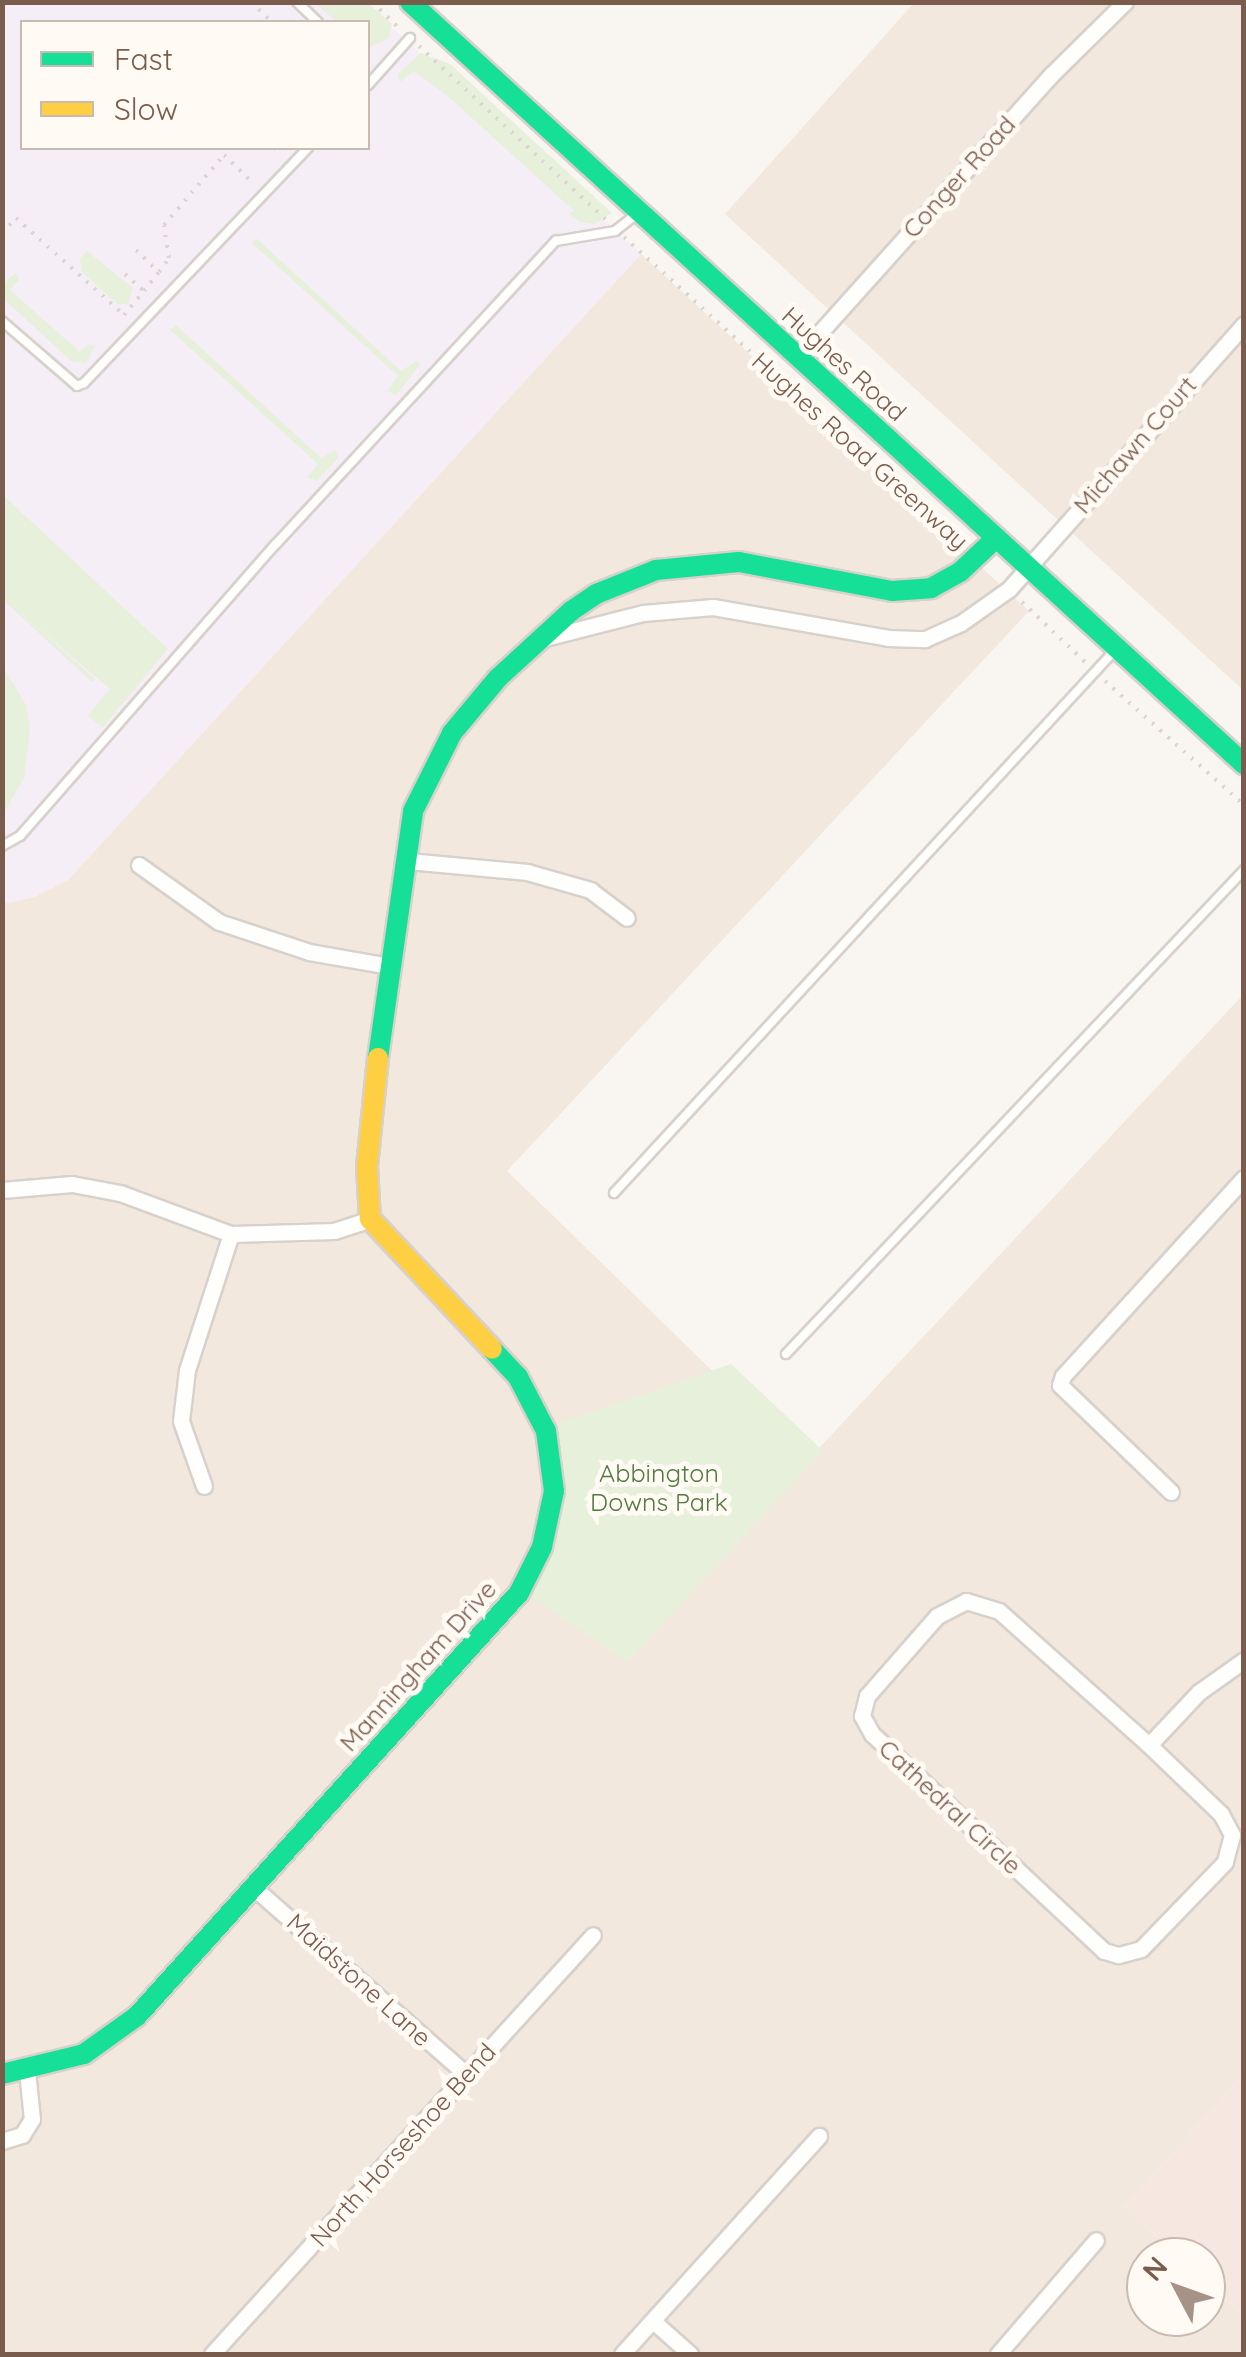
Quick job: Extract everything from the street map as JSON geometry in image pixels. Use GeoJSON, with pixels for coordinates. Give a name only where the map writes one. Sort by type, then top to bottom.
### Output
{"type":"FeatureCollection","features":[{"type":"Feature","properties":{"kind":"street","name":"Hughes Road"},"geometry":{"type":"LineString","coordinates":[[410,2],[1244,764]]}},
{"type":"Feature","properties":{"kind":"street","name":"Conger Road"},"geometry":{"type":"LineString","coordinates":[[798,357],[1050,75],[1125,2]]}},
{"type":"Feature","properties":{"kind":"street","name":"Michawn Court"},"geometry":{"type":"LineString","coordinates":[[1029,567],[1244,324]]}},
{"type":"Feature","properties":{"kind":"street"},"geometry":{"type":"LineString","coordinates":[[2,1190],[72,1184],[120,1193],[231,1234],[334,1231],[370,1218],[366,1167],[389,966],[413,811],[452,732],[498,678],[596,594],[656,570],[739,562],[892,591],[930,588],[977,558],[996,538]]}},
{"type":"Feature","properties":{"kind":"street"},"geometry":{"type":"LineString","coordinates":[[541,640],[643,613],[713,607],[888,638],[925,639],[961,623],[1009,588],[1029,567]]}},
{"type":"Feature","properties":{"kind":"street"},"geometry":{"type":"LineString","coordinates":[[408,861],[527,872],[590,890],[627,918]]}},
{"type":"Feature","properties":{"kind":"street"},"geometry":{"type":"LineString","coordinates":[[139,865],[219,922],[281,945],[389,966]]}},
{"type":"Feature","properties":{"kind":"street"},"geometry":{"type":"LineString","coordinates":[[1171,1492],[1060,1385],[1063,1376],[1244,1178]]}},
{"type":"Feature","properties":{"kind":"street","name":"Manningham Drive"},"geometry":{"type":"LineString","coordinates":[[2,2074],[84,2054],[137,2016],[519,1592],[542,1546],[554,1491],[546,1430],[518,1377],[370,1218]]}},
{"type":"Feature","properties":{"kind":"street"},"geometry":{"type":"LineString","coordinates":[[204,1486],[182,1421],[183,1404],[187,1370],[231,1234]]}},
{"type":"Feature","properties":{"kind":"street","name":"Cathedral Circle"},"geometry":{"type":"LineString","coordinates":[[966,1601],[999,1611],[1150,1745],[1221,1814],[1232,1835],[1225,1862],[1141,1949],[1118,1955],[1104,1950],[1074,1924],[872,1734],[862,1716],[867,1696],[937,1616],[966,1601]]}},
{"type":"Feature","properties":{"kind":"street"},"geometry":{"type":"LineString","coordinates":[[1150,1745],[1198,1692],[1244,1660]]}},
{"type":"Feature","properties":{"kind":"street","name":"Maidstone Lane"},"geometry":{"type":"LineString","coordinates":[[252,1886],[467,2075]]}},
{"type":"Feature","properties":{"kind":"street","name":"North Horseshoe Bend"},"geometry":{"type":"LineString","coordinates":[[212,2354],[593,1934]]}},
{"type":"Feature","properties":{"kind":"street"},"geometry":{"type":"LineString","coordinates":[[2,2141],[22,2135],[32,2120],[27,2070]]}},
{"type":"Feature","properties":{"kind":"street"},"geometry":{"type":"LineString","coordinates":[[622,2354],[819,2136]]}},
{"type":"Feature","properties":{"kind":"street"},"geometry":{"type":"LineString","coordinates":[[998,2354],[1096,2240]]}},
{"type":"Feature","properties":{"kind":"street"},"geometry":{"type":"LineString","coordinates":[[653,2321],[690,2354]]}},
{"type":"Feature","properties":{"kind":"lane"},"geometry":{"type":"LineString","coordinates":[[297,2],[316,20]]}},
{"type":"Feature","properties":{"kind":"lane"},"geometry":{"type":"LineString","coordinates":[[370,83],[410,38]]}},
{"type":"Feature","properties":{"kind":"lane"},"geometry":{"type":"LineString","coordinates":[[370,70],[376,76]]}},
{"type":"Feature","properties":{"kind":"lane"},"geometry":{"type":"LineString","coordinates":[[2,321],[76,386],[84,383],[306,150]]}},
{"type":"Feature","properties":{"kind":"lane"},"geometry":{"type":"LineString","coordinates":[[2,846],[20,836],[276,544],[556,241],[615,232],[639,212]]}},
{"type":"Feature","properties":{"kind":"lane"},"geometry":{"type":"LineString","coordinates":[[614,1192],[1118,647]]}},
{"type":"Feature","properties":{"kind":"lane"},"geometry":{"type":"LineString","coordinates":[[786,1354],[1244,870]]}},
{"type":"Feature","properties":{"kind":"path"},"geometry":{"type":"LineString","coordinates":[[251,2],[270,20]]}},
{"type":"Feature","properties":{"kind":"path"},"geometry":{"type":"LineString","coordinates":[[372,2],[390,19]]}},
{"type":"Feature","properties":{"kind":"path"},"geometry":{"type":"LineString","coordinates":[[426,54],[602,215]]}},
{"type":"Feature","properties":{"kind":"path"},"geometry":{"type":"LineString","coordinates":[[2,232],[16,218],[124,314],[169,258],[164,224],[224,155],[252,183]]}},
{"type":"Feature","properties":{"kind":"path","name":"Hughes Road Greenway"},"geometry":{"type":"LineString","coordinates":[[633,244],[977,558]]}},
{"type":"Feature","properties":{"kind":"path"},"geometry":{"type":"LineString","coordinates":[[136,250],[159,272]]}},
{"type":"Feature","properties":{"kind":"path"},"geometry":{"type":"LineString","coordinates":[[126,274],[144,292]]}},
{"type":"Feature","properties":{"kind":"path"},"geometry":{"type":"LineString","coordinates":[[1009,588],[1083,661]]}},
{"type":"Feature","properties":{"kind":"path"},"geometry":{"type":"LineString","coordinates":[[1111,686],[1244,804]]}},
{"type":"Feature","properties":{"kind":"shaded area"},"geometry":{"type":"Polygon","coordinates":[[[2,3],[365,3],[641,254],[68,880],[34,897],[3,904],[2,3]]]}},
{"type":"Feature","properties":{"kind":"shaded area"},"geometry":{"type":"Polygon","coordinates":[[[914,3],[1243,3],[1243,690],[725,214],[914,3]]]}},
{"type":"Feature","properties":{"kind":"shaded area"},"geometry":{"type":"Polygon","coordinates":[[[641,254],[1029,611],[507,1171],[806,1462],[1243,995],[1243,2075],[1124,2207],[1157,2237],[1126,2237],[1126,2337],[1226,2337],[1226,2299],[1243,2315],[1243,2354],[3,2354],[2,904],[34,897],[68,880],[641,254]]]}},
{"type":"Feature","properties":{"kind":"shaded area"},"geometry":{"type":"Polygon","coordinates":[[[1243,2075],[1243,2315],[1226,2299],[1226,2237],[1157,2237],[1124,2207],[1243,2075]]]}},
{"type":"Feature","properties":{"kind":"green space"},"geometry":{"type":"Polygon","coordinates":[[[315,3],[368,3],[392,24],[389,38],[370,47],[370,20],[335,20],[315,3]]]}},
{"type":"Feature","properties":{"kind":"green space"},"geometry":{"type":"Polygon","coordinates":[[[421,53],[450,64],[612,213],[594,224],[580,222],[569,214],[574,211],[450,98],[414,71],[400,82],[398,74],[421,53]]]}},
{"type":"Feature","properties":{"kind":"green space"},"geometry":{"type":"Polygon","coordinates":[[[256,238],[401,371],[416,361],[420,365],[396,395],[387,391],[398,376],[252,243],[256,238]]]}},
{"type":"Feature","properties":{"kind":"green space"},"geometry":{"type":"Polygon","coordinates":[[[87,251],[133,288],[128,304],[117,304],[82,272],[80,259],[87,251]]]}},
{"type":"Feature","properties":{"kind":"green space"},"geometry":{"type":"Polygon","coordinates":[[[16,273],[19,280],[10,290],[80,352],[88,344],[95,346],[86,363],[71,361],[5,300],[3,284],[16,273]]]}},
{"type":"Feature","properties":{"kind":"green space"},"geometry":{"type":"Polygon","coordinates":[[[176,325],[321,458],[336,450],[338,458],[317,481],[307,477],[318,464],[170,330],[176,325]]]}},
{"type":"Feature","properties":{"kind":"green space"},"geometry":{"type":"Polygon","coordinates":[[[3,495],[168,649],[103,727],[87,716],[110,689],[17,610],[95,679],[92,682],[3,600],[3,495]]]}},
{"type":"Feature","properties":{"kind":"green space"},"geometry":{"type":"Polygon","coordinates":[[[2,665],[26,705],[30,730],[24,778],[3,814],[2,665]]]}},
{"type":"Feature","properties":{"kind":"green space","name":"Abbington Downs Park"},"geometry":{"type":"Polygon","coordinates":[[[731,1364],[823,1451],[627,1662],[529,1595],[558,1528],[564,1482],[556,1424],[731,1364]]]}},
{"type":"Feature","properties":{"kind":"traffic: fast"},"geometry":{"type":"LineString","coordinates":[[410,2],[1244,764]]}},
{"type":"Feature","properties":{"kind":"traffic: fast"},"geometry":{"type":"LineString","coordinates":[[378,1058],[413,811],[452,733],[498,678],[571,611],[596,594],[656,570],[739,562],[892,591],[931,588],[960,572],[996,538]]}},
{"type":"Feature","properties":{"kind":"traffic: fast"},"geometry":{"type":"LineString","coordinates":[[2,2074],[84,2054],[137,2016],[519,1593],[542,1547],[554,1491],[546,1431],[518,1377],[492,1349]]}},
{"type":"Feature","properties":{"kind":"traffic: slow"},"geometry":{"type":"LineString","coordinates":[[378,1058],[367,1167],[370,1219],[492,1349]]}}]}
